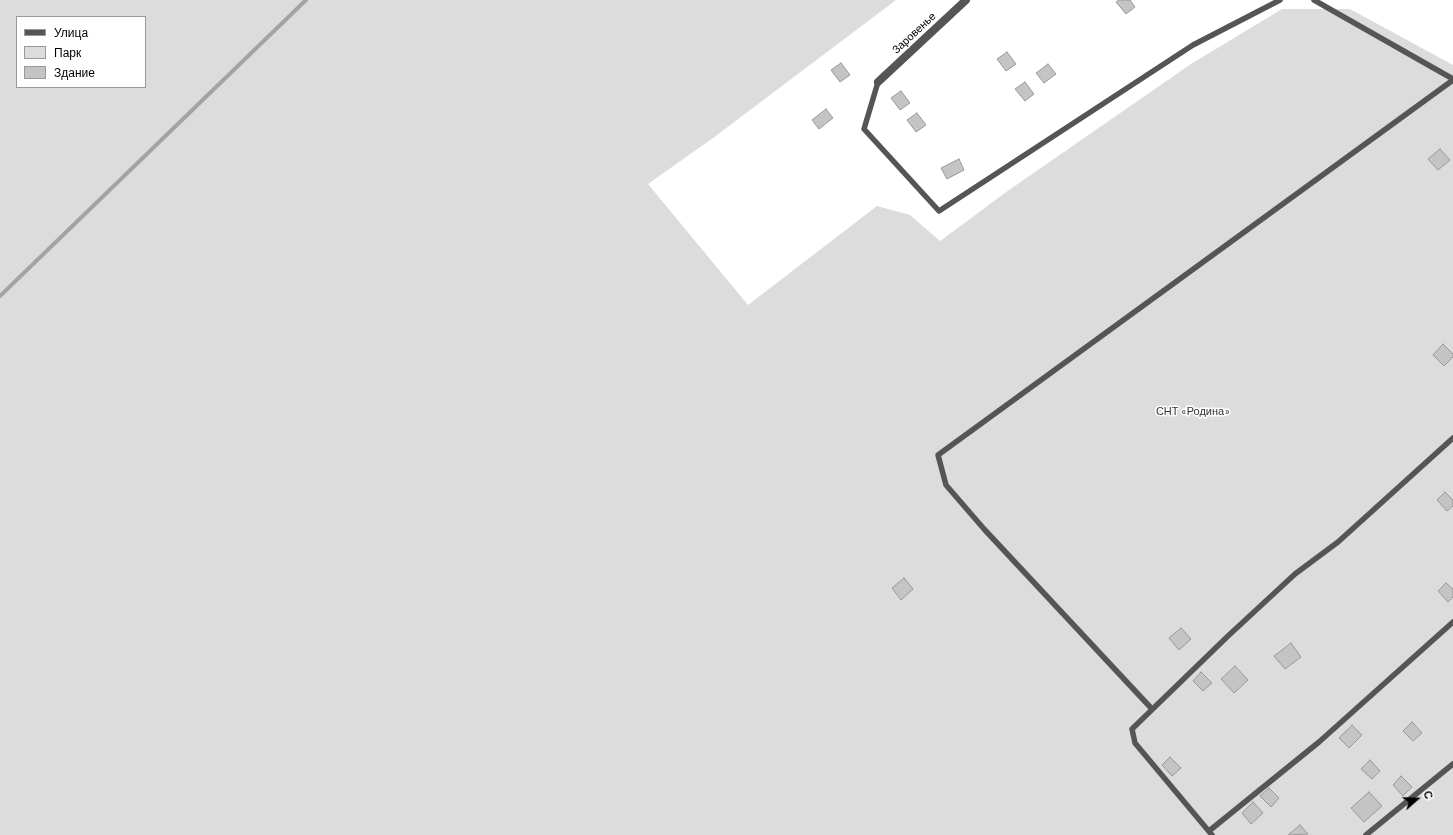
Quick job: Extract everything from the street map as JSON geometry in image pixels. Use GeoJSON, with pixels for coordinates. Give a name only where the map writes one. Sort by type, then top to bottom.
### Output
{"type":"FeatureCollection","features":[{"type":"Feature","properties":{"kind":"street","name":"Заровенье"},"geometry":{"type":"LineString","coordinates":[[878,82],[966,0]]}},
{"type":"Feature","properties":{"kind":"lane"},"geometry":{"type":"LineString","coordinates":[[878,82],[864,129],[939,211],[1193,45],[1280,0]]}},
{"type":"Feature","properties":{"kind":"lane"},"geometry":{"type":"LineString","coordinates":[[1152,709],[990,535],[946,485],[938,455],[1453,79],[1314,0]]}},
{"type":"Feature","properties":{"kind":"lane"},"geometry":{"type":"LineString","coordinates":[[1453,438],[1338,542],[1296,574],[1228,636],[1132,730],[1135,743],[1210,833],[1319,742],[1453,622]]}},
{"type":"Feature","properties":{"kind":"lane"},"geometry":{"type":"LineString","coordinates":[[1366,835],[1453,764]]}},
{"type":"Feature","properties":{"kind":"green space","name":"СНТ «Родина»"},"geometry":{"type":"Polygon","coordinates":[[[0,0],[896,0],[713,138],[648,184],[748,305],[877,206],[910,215],[940,241],[1009,190],[1191,64],[1282,9],[1350,9],[1453,65],[1453,835],[0,835],[0,0]]]}},
{"type":"Feature","properties":{"kind":"building"},"geometry":{"type":"Polygon","coordinates":[[[1119,0],[1130,0],[1135,7],[1126,14],[1116,2],[1119,0]]]}},
{"type":"Feature","properties":{"kind":"building"},"geometry":{"type":"Polygon","coordinates":[[[1007,52],[1016,64],[1006,71],[997,59],[1007,52]]]}},
{"type":"Feature","properties":{"kind":"building"},"geometry":{"type":"Polygon","coordinates":[[[841,63],[850,75],[840,82],[831,70],[841,63]]]}},
{"type":"Feature","properties":{"kind":"building"},"geometry":{"type":"Polygon","coordinates":[[[1048,64],[1056,74],[1044,83],[1036,73],[1048,64]]]}},
{"type":"Feature","properties":{"kind":"building"},"geometry":{"type":"Polygon","coordinates":[[[1025,82],[1034,94],[1025,101],[1015,89],[1025,82]]]}},
{"type":"Feature","properties":{"kind":"building"},"geometry":{"type":"Polygon","coordinates":[[[901,91],[910,103],[900,110],[891,98],[901,91]]]}},
{"type":"Feature","properties":{"kind":"building"},"geometry":{"type":"Polygon","coordinates":[[[826,109],[833,118],[819,129],[812,120],[826,109]]]}},
{"type":"Feature","properties":{"kind":"building"},"geometry":{"type":"Polygon","coordinates":[[[917,113],[926,125],[916,132],[907,120],[917,113]]]}},
{"type":"Feature","properties":{"kind":"building"},"geometry":{"type":"Polygon","coordinates":[[[1440,149],[1450,160],[1438,170],[1428,159],[1440,149]]]}},
{"type":"Feature","properties":{"kind":"building"},"geometry":{"type":"Polygon","coordinates":[[[959,159],[964,170],[947,179],[941,168],[959,159]]]}},
{"type":"Feature","properties":{"kind":"building"},"geometry":{"type":"Polygon","coordinates":[[[1443,344],[1453,354],[1453,357],[1444,366],[1433,355],[1443,344]]]}},
{"type":"Feature","properties":{"kind":"building"},"geometry":{"type":"Polygon","coordinates":[[[1445,492],[1453,500],[1453,506],[1447,511],[1437,500],[1445,492]]]}},
{"type":"Feature","properties":{"kind":"building"},"geometry":{"type":"Polygon","coordinates":[[[904,578],[913,589],[901,600],[892,588],[904,578]]]}},
{"type":"Feature","properties":{"kind":"building"},"geometry":{"type":"Polygon","coordinates":[[[1446,583],[1453,589],[1453,597],[1448,602],[1438,591],[1446,583]]]}},
{"type":"Feature","properties":{"kind":"building"},"geometry":{"type":"Polygon","coordinates":[[[1181,628],[1191,639],[1179,650],[1169,638],[1181,628]]]}},
{"type":"Feature","properties":{"kind":"building"},"geometry":{"type":"Polygon","coordinates":[[[1291,643],[1301,657],[1285,669],[1274,656],[1291,643]]]}},
{"type":"Feature","properties":{"kind":"building"},"geometry":{"type":"Polygon","coordinates":[[[1235,666],[1248,680],[1234,693],[1221,679],[1235,666]]]}},
{"type":"Feature","properties":{"kind":"building"},"geometry":{"type":"Polygon","coordinates":[[[1201,672],[1212,683],[1203,691],[1193,681],[1201,672]]]}},
{"type":"Feature","properties":{"kind":"building"},"geometry":{"type":"Polygon","coordinates":[[[1412,722],[1422,733],[1413,741],[1403,731],[1412,722]]]}},
{"type":"Feature","properties":{"kind":"building"},"geometry":{"type":"Polygon","coordinates":[[[1352,725],[1362,735],[1349,748],[1339,738],[1352,725]]]}},
{"type":"Feature","properties":{"kind":"building"},"geometry":{"type":"Polygon","coordinates":[[[1170,757],[1181,768],[1172,776],[1162,765],[1170,757]]]}},
{"type":"Feature","properties":{"kind":"building"},"geometry":{"type":"Polygon","coordinates":[[[1370,760],[1380,771],[1372,779],[1361,769],[1370,760]]]}},
{"type":"Feature","properties":{"kind":"building"},"geometry":{"type":"Polygon","coordinates":[[[1401,776],[1412,787],[1403,796],[1393,785],[1401,776]]]}},
{"type":"Feature","properties":{"kind":"building"},"geometry":{"type":"Polygon","coordinates":[[[1269,788],[1279,798],[1271,807],[1260,796],[1269,788]]]}},
{"type":"Feature","properties":{"kind":"building"},"geometry":{"type":"Polygon","coordinates":[[[1369,792],[1382,806],[1364,822],[1351,808],[1369,792]]]}},
{"type":"Feature","properties":{"kind":"building"},"geometry":{"type":"Polygon","coordinates":[[[1253,802],[1263,813],[1251,824],[1242,813],[1253,802]]]}},
{"type":"Feature","properties":{"kind":"building"},"geometry":{"type":"Polygon","coordinates":[[[1300,825],[1308,834],[1288,835],[1300,825]]]}},
{"type":"Feature","properties":{"kind":"waterway"},"geometry":{"type":"LineString","coordinates":[[0,296],[306,0]]}}]}
